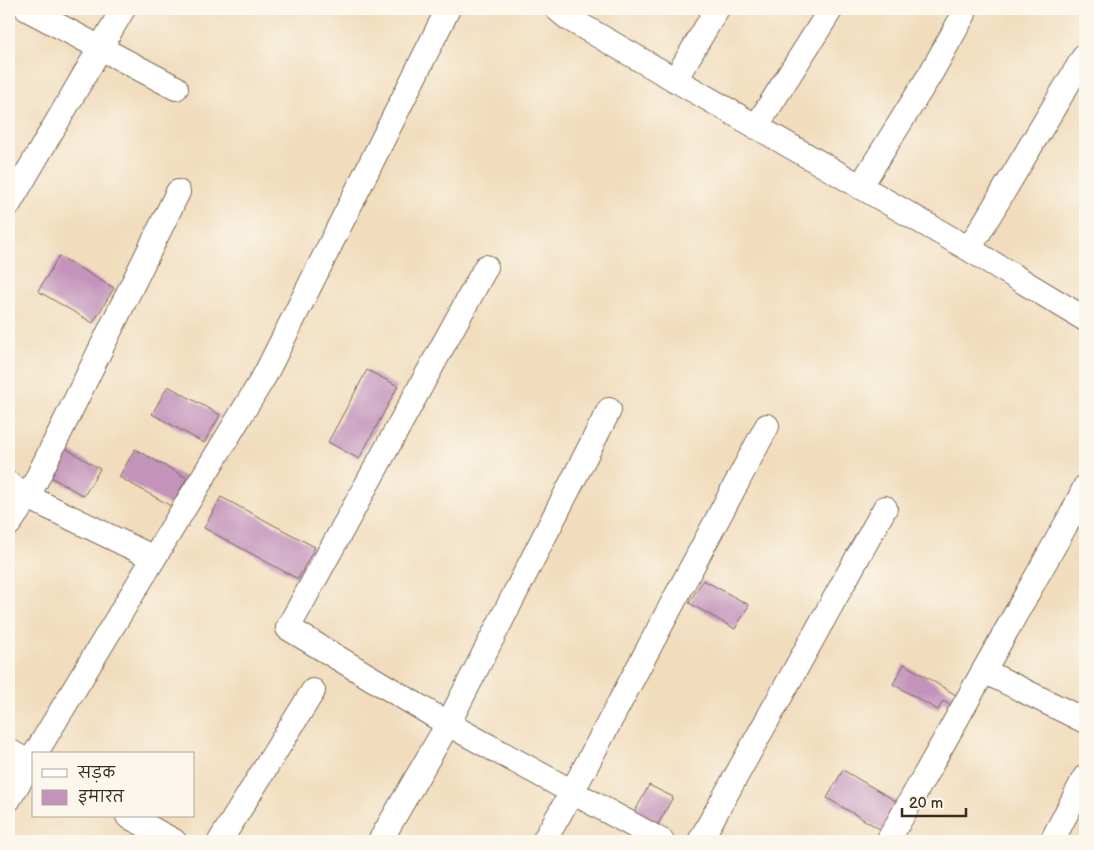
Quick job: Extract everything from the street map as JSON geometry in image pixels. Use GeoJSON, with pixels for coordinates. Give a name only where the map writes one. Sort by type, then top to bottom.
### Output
{"type":"FeatureCollection","features":[{"type":"Feature","properties":{"kind":"street"},"geometry":{"type":"LineString","coordinates":[[27,9],[176,88]]}},
{"type":"Feature","properties":{"kind":"street"},"geometry":{"type":"LineString","coordinates":[[9,204],[123,9]]}},
{"type":"Feature","properties":{"kind":"street"},"geometry":{"type":"LineString","coordinates":[[38,752],[264,374],[448,9]]}},
{"type":"Feature","properties":{"kind":"street"},"geometry":{"type":"LineString","coordinates":[[557,9],[568,18],[756,127],[1083,313]]}},
{"type":"Feature","properties":{"kind":"street"},"geometry":{"type":"LineString","coordinates":[[675,80],[717,9]]}},
{"type":"Feature","properties":{"kind":"street"},"geometry":{"type":"LineString","coordinates":[[756,127],[831,9]]}},
{"type":"Feature","properties":{"kind":"street"},"geometry":{"type":"LineString","coordinates":[[860,187],[964,14]]}},
{"type":"Feature","properties":{"kind":"street"},"geometry":{"type":"LineString","coordinates":[[969,249],[1085,55]]}},
{"type":"Feature","properties":{"kind":"street"},"geometry":{"type":"LineString","coordinates":[[9,524],[28,497],[178,192]]}},
{"type":"Feature","properties":{"kind":"street"},"geometry":{"type":"LineString","coordinates":[[486,267],[288,628],[448,724],[662,841]]}},
{"type":"Feature","properties":{"kind":"street"},"geometry":{"type":"LineString","coordinates":[[380,841],[448,724],[609,410]]}},
{"type":"Feature","properties":{"kind":"street"},"geometry":{"type":"LineString","coordinates":[[544,841],[767,426]]}},
{"type":"Feature","properties":{"kind":"street"},"geometry":{"type":"LineString","coordinates":[[9,484],[28,497],[154,558]]}},
{"type":"Feature","properties":{"kind":"street"},"geometry":{"type":"LineString","coordinates":[[888,841],[984,670],[1079,516],[1085,487]]}},
{"type":"Feature","properties":{"kind":"street"},"geometry":{"type":"LineString","coordinates":[[700,841],[886,508]]}},
{"type":"Feature","properties":{"kind":"street"},"geometry":{"type":"LineString","coordinates":[[984,670],[1085,721]]}},
{"type":"Feature","properties":{"kind":"street"},"geometry":{"type":"LineString","coordinates":[[220,841],[314,691]]}},
{"type":"Feature","properties":{"kind":"street"},"geometry":{"type":"LineString","coordinates":[[9,751],[32,760]]}},
{"type":"Feature","properties":{"kind":"street"},"geometry":{"type":"LineString","coordinates":[[9,799],[32,762]]}},
{"type":"Feature","properties":{"kind":"street"},"geometry":{"type":"LineString","coordinates":[[1052,841],[1077,812],[1085,777]]}},
{"type":"Feature","properties":{"kind":"street"},"geometry":{"type":"LineString","coordinates":[[132,818],[172,841]]}},
{"type":"Feature","properties":{"kind":"building"},"geometry":{"type":"Polygon","coordinates":[[[59,256],[114,288],[93,323],[38,291],[59,256]]]}},
{"type":"Feature","properties":{"kind":"building"},"geometry":{"type":"Polygon","coordinates":[[[367,370],[398,386],[359,459],[328,442],[367,370]]]}},
{"type":"Feature","properties":{"kind":"building"},"geometry":{"type":"Polygon","coordinates":[[[168,386],[220,415],[204,443],[152,414],[168,386]]]}},
{"type":"Feature","properties":{"kind":"building"},"geometry":{"type":"Polygon","coordinates":[[[57,443],[100,469],[84,496],[40,471],[57,443]]]}},
{"type":"Feature","properties":{"kind":"building"},"geometry":{"type":"Polygon","coordinates":[[[135,449],[187,478],[171,506],[119,477],[135,449]]]}},
{"type":"Feature","properties":{"kind":"building"},"geometry":{"type":"Polygon","coordinates":[[[221,497],[315,547],[298,579],[204,528],[221,497]]]}},
{"type":"Feature","properties":{"kind":"building"},"geometry":{"type":"Polygon","coordinates":[[[703,580],[749,605],[735,629],[689,603],[703,580]]]}},
{"type":"Feature","properties":{"kind":"building"},"geometry":{"type":"Polygon","coordinates":[[[904,664],[961,698],[955,708],[943,701],[938,710],[893,684],[904,664]]]}},
{"type":"Feature","properties":{"kind":"building"},"geometry":{"type":"Polygon","coordinates":[[[843,770],[899,803],[883,831],[827,798],[843,770]]]}},
{"type":"Feature","properties":{"kind":"building"},"geometry":{"type":"Polygon","coordinates":[[[649,785],[673,797],[655,830],[632,817],[649,785]]]}}]}
